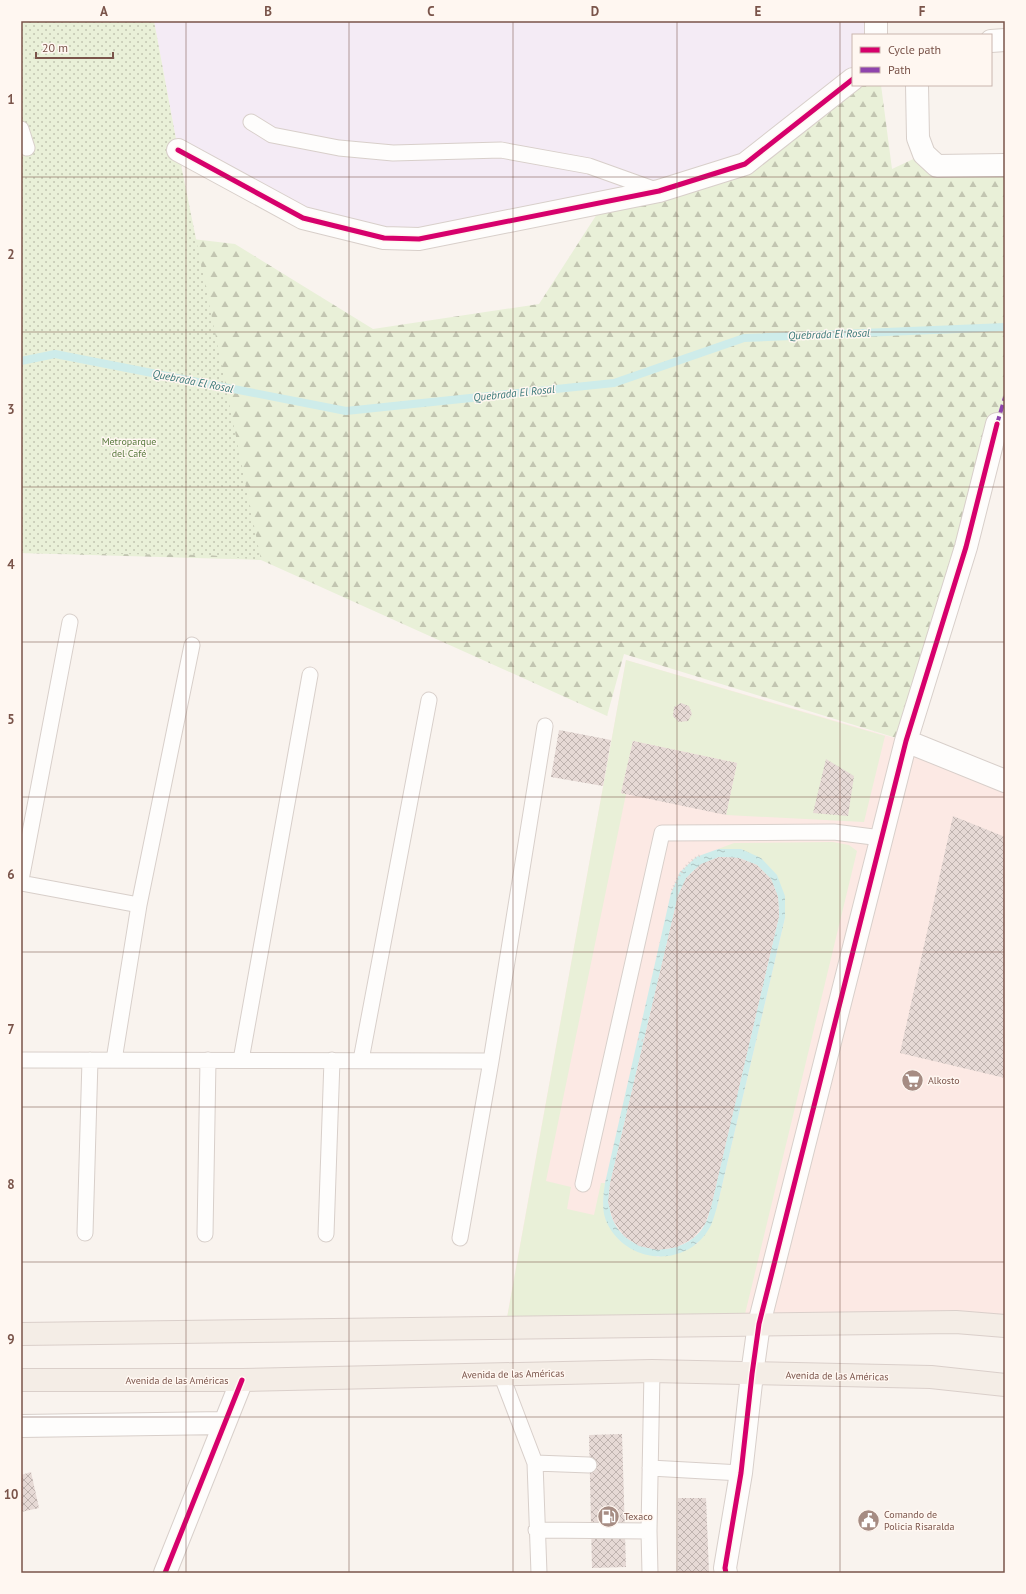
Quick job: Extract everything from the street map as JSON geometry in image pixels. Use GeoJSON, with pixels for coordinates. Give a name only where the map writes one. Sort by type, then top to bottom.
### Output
{"type":"FeatureCollection","features":[{"type":"Feature","properties":{"kind":"main road"},"geometry":{"type":"LineString","coordinates":[[21,1334],[956,1322],[1005,1326]]}},
{"type":"Feature","properties":{"kind":"main road","name":"Avenida de las Américas"},"geometry":{"type":"LineString","coordinates":[[21,1380],[242,1380],[652,1371],[931,1378],[1005,1385]]}},
{"type":"Feature","properties":{"kind":"street"},"geometry":{"type":"LineString","coordinates":[[876,21],[876,34]]}},
{"type":"Feature","properties":{"kind":"street"},"geometry":{"type":"LineString","coordinates":[[992,41],[1005,40]]}},
{"type":"Feature","properties":{"kind":"street"},"geometry":{"type":"LineString","coordinates":[[178,150],[303,218],[384,238],[419,239],[659,191],[745,164],[852,79]]}},
{"type":"Feature","properties":{"kind":"street"},"geometry":{"type":"LineString","coordinates":[[917,86],[918,138],[924,154],[936,166],[1005,164]]}},
{"type":"Feature","properties":{"kind":"street"},"geometry":{"type":"LineString","coordinates":[[726,1573],[725,1568],[741,1473],[759,1324],[906,741],[966,547],[997,424]]}},
{"type":"Feature","properties":{"kind":"street"},"geometry":{"type":"LineString","coordinates":[[906,741],[1005,781]]}},
{"type":"Feature","properties":{"kind":"street"},"geometry":{"type":"LineString","coordinates":[[165,1573],[242,1380]]}},
{"type":"Feature","properties":{"kind":"street"},"geometry":{"type":"LineString","coordinates":[[21,1426],[224,1424]]}},
{"type":"Feature","properties":{"kind":"lane"},"geometry":{"type":"LineString","coordinates":[[251,122],[272,135],[339,148],[393,153],[501,150],[589,166],[659,191]]}},
{"type":"Feature","properties":{"kind":"lane"},"geometry":{"type":"LineString","coordinates":[[21,129],[27,148]]}},
{"type":"Feature","properties":{"kind":"lane"},"geometry":{"type":"LineString","coordinates":[[70,622],[21,882],[139,905]]}},
{"type":"Feature","properties":{"kind":"lane"},"geometry":{"type":"LineString","coordinates":[[114,1060],[139,905],[192,645]]}},
{"type":"Feature","properties":{"kind":"lane"},"geometry":{"type":"LineString","coordinates":[[241,1060],[310,675]]}},
{"type":"Feature","properties":{"kind":"lane"},"geometry":{"type":"LineString","coordinates":[[362,1060],[429,700]]}},
{"type":"Feature","properties":{"kind":"lane"},"geometry":{"type":"LineString","coordinates":[[460,1238],[491,1061],[545,726]]}},
{"type":"Feature","properties":{"kind":"lane"},"geometry":{"type":"LineString","coordinates":[[583,1184],[662,833],[834,832],[881,838]]}},
{"type":"Feature","properties":{"kind":"lane"},"geometry":{"type":"LineString","coordinates":[[21,1060],[491,1061]]}},
{"type":"Feature","properties":{"kind":"lane"},"geometry":{"type":"LineString","coordinates":[[85,1233],[90,1060]]}},
{"type":"Feature","properties":{"kind":"lane"},"geometry":{"type":"LineString","coordinates":[[206,1234],[208,1060]]}},
{"type":"Feature","properties":{"kind":"lane"},"geometry":{"type":"LineString","coordinates":[[326,1234],[332,1060]]}},
{"type":"Feature","properties":{"kind":"lane"},"geometry":{"type":"LineString","coordinates":[[650,1573],[649,1531],[652,1371]]}},
{"type":"Feature","properties":{"kind":"lane"},"geometry":{"type":"LineString","coordinates":[[501,1374],[535,1463],[536,1530],[539,1573]]}},
{"type":"Feature","properties":{"kind":"lane"},"geometry":{"type":"LineString","coordinates":[[535,1463],[589,1465]]}},
{"type":"Feature","properties":{"kind":"lane"},"geometry":{"type":"LineString","coordinates":[[650,1468],[741,1473]]}},
{"type":"Feature","properties":{"kind":"lane"},"geometry":{"type":"LineString","coordinates":[[536,1530],[649,1531]]}},
{"type":"Feature","properties":{"kind":"path"},"geometry":{"type":"LineString","coordinates":[[671,893],[680,872],[696,857],[704,854]]}},
{"type":"Feature","properties":{"kind":"path"},"geometry":{"type":"LineString","coordinates":[[638,1039],[644,1041]]}},
{"type":"Feature","properties":{"kind":"shaded area"},"geometry":{"type":"Polygon","coordinates":[[[154,21],[876,21],[876,34],[852,34],[852,80],[745,164],[419,239],[303,218],[178,150],[154,21]]]}},
{"type":"Feature","properties":{"kind":"shaded area"},"geometry":{"type":"Polygon","coordinates":[[[626,660],[905,741],[1005,781],[1005,1326],[505,1328],[626,660]]]}},
{"type":"Feature","properties":{"kind":"green space","name":"Metroparque del Café"},"geometry":{"type":"Polygon","coordinates":[[[21,21],[154,21],[178,150],[261,560],[208,555],[21,553],[21,21]]]}},
{"type":"Feature","properties":{"kind":"green space"},"geometry":{"type":"Polygon","coordinates":[[[852,86],[881,86],[892,169],[924,154],[1005,156],[1005,426],[906,741],[624,654],[607,716],[261,560],[21,553],[21,227],[40,221],[235,244],[373,329],[539,304],[597,214],[732,168],[852,86]]]}},
{"type":"Feature","properties":{"kind":"green space"},"geometry":{"type":"Polygon","coordinates":[[[626,660],[885,736],[864,822],[726,815],[737,763],[633,741],[621,793],[626,794],[546,1181],[571,1187],[567,1209],[594,1215],[601,1183],[605,1183],[603,1204],[620,1241],[658,1257],[697,1244],[717,1207],[785,918],[785,896],[741,849],[718,849],[734,843],[833,842],[849,845],[857,851],[745,1314],[507,1318],[626,660]]]}},
{"type":"Feature","properties":{"kind":"water"},"geometry":{"type":"Polygon","coordinates":[[[718,849],[741,849],[761,858],[777,875],[785,896],[785,918],[712,1223],[700,1240],[688,1250],[674,1255],[659,1256],[644,1254],[630,1248],[618,1238],[608,1225],[604,1215],[603,1204],[605,1183],[671,893],[680,872],[696,857],[718,849]],[[719,857],[698,867],[689,875],[678,896],[610,1184],[609,1198],[611,1216],[613,1220],[621,1232],[631,1241],[644,1247],[658,1249],[672,1248],[685,1243],[696,1235],[705,1224],[711,1206],[779,916],[778,897],[771,879],[757,865],[739,858],[719,857]]]}},
{"type":"Feature","properties":{"kind":"building"},"geometry":{"type":"Polygon","coordinates":[[[681,703],[689,706],[692,714],[688,721],[679,722],[673,716],[674,707],[681,703]]]}},
{"type":"Feature","properties":{"kind":"building"},"geometry":{"type":"Polygon","coordinates":[[[559,730],[611,740],[603,786],[551,777],[559,730]]]}},
{"type":"Feature","properties":{"kind":"building"},"geometry":{"type":"Polygon","coordinates":[[[633,741],[737,763],[726,815],[621,793],[633,741]]]}},
{"type":"Feature","properties":{"kind":"building"},"geometry":{"type":"Polygon","coordinates":[[[826,759],[854,776],[848,816],[813,813],[826,759]]]}},
{"type":"Feature","properties":{"kind":"building"},"geometry":{"type":"Polygon","coordinates":[[[953,816],[1005,837],[1005,1078],[900,1053],[953,816]]]}},
{"type":"Feature","properties":{"kind":"building"},"geometry":{"type":"Polygon","coordinates":[[[719,857],[739,858],[757,865],[771,879],[778,897],[779,916],[711,1207],[705,1224],[693,1238],[677,1247],[658,1250],[639,1246],[624,1236],[613,1220],[608,1202],[610,1184],[678,896],[686,878],[701,864],[719,857]]]}},
{"type":"Feature","properties":{"kind":"building","name":"Texaco"},"geometry":{"type":"Polygon","coordinates":[[[622,1434],[626,1567],[592,1568],[589,1435],[622,1434]]]}},
{"type":"Feature","properties":{"kind":"building"},"geometry":{"type":"Polygon","coordinates":[[[31,1472],[39,1508],[21,1512],[21,1475],[31,1472]]]}},
{"type":"Feature","properties":{"kind":"building"},"geometry":{"type":"Polygon","coordinates":[[[678,1498],[706,1498],[709,1573],[678,1573],[678,1498]]]}},
{"type":"Feature","properties":{"kind":"waterway","name":"Quebrada El Rosal"},"geometry":{"type":"LineString","coordinates":[[21,361],[55,354],[346,411],[614,383],[744,338],[1005,327]]}},
{"type":"Feature","properties":{"kind":"marked path"},"geometry":{"type":"LineString","coordinates":[[997,424],[1005,397]]}},
{"type":"Feature","properties":{"kind":"cycle path"},"geometry":{"type":"LineString","coordinates":[[178,150],[303,218],[384,238],[419,239],[659,191],[745,164],[852,80]]}},
{"type":"Feature","properties":{"kind":"cycle path"},"geometry":{"type":"LineString","coordinates":[[726,1573],[725,1568],[741,1473],[759,1324],[906,741],[966,547],[997,424]]}},
{"type":"Feature","properties":{"kind":"cycle path"},"geometry":{"type":"LineString","coordinates":[[165,1573],[242,1380]]}},
{"type":"Feature","properties":{"kind":"place","name":"Alkosto"},"geometry":{"type":"Point","coordinates":[913,1080]}},
{"type":"Feature","properties":{"kind":"place","name":"Texaco"},"geometry":{"type":"Point","coordinates":[608,1516]}},
{"type":"Feature","properties":{"kind":"place","name":"Comando de Policia Risaralda"},"geometry":{"type":"Point","coordinates":[869,1520]}}]}
